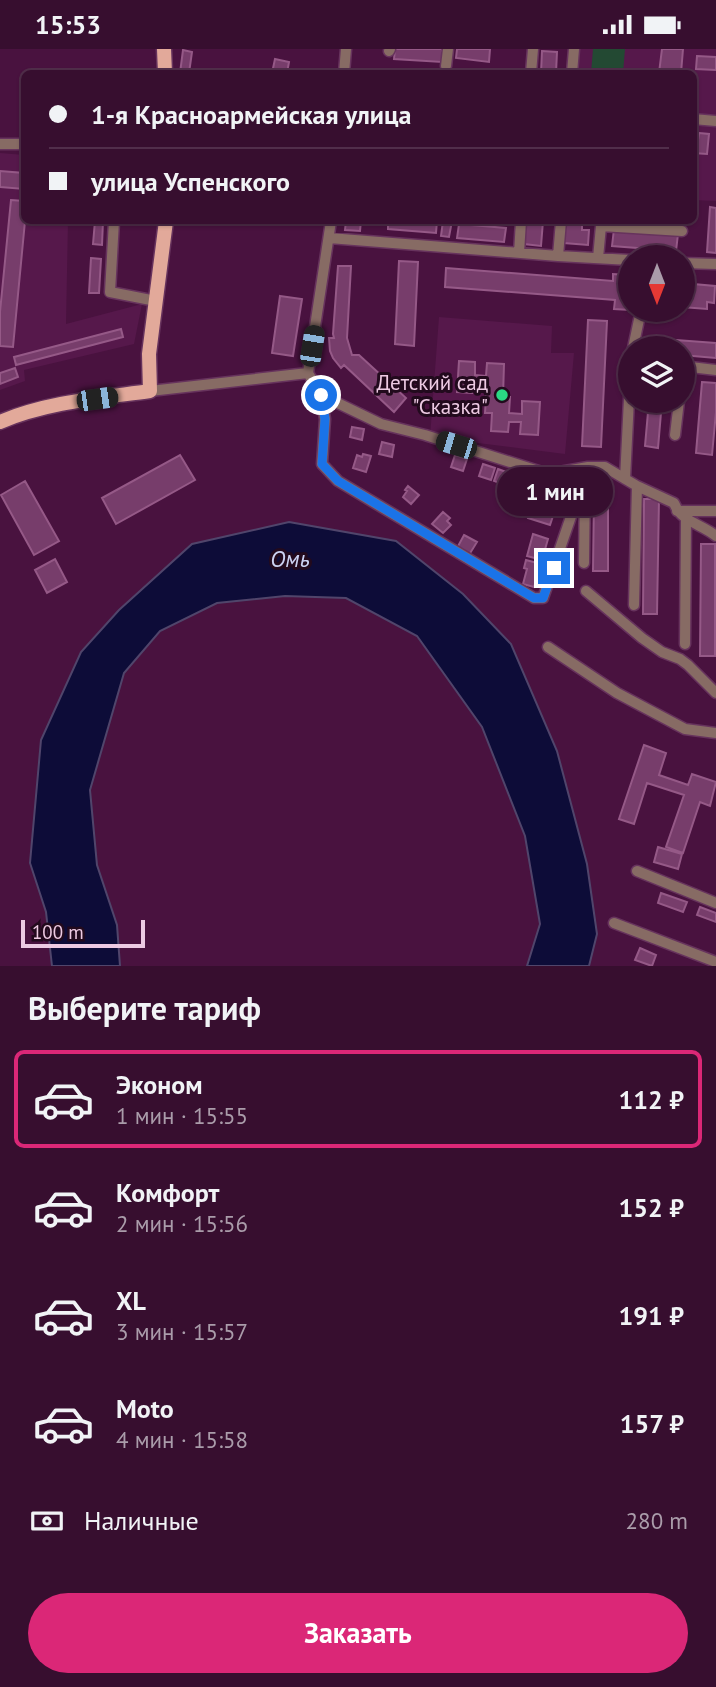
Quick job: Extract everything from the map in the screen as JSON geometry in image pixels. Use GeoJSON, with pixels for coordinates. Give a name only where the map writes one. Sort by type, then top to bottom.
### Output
{"type":"FeatureCollection","features":[{"type":"Feature","properties":{"kind":"main road"},"geometry":{"type":"LineString","coordinates":[[164,49],[165,70]]}},
{"type":"Feature","properties":{"kind":"main road"},"geometry":{"type":"LineString","coordinates":[[0,422],[34,410],[71,402],[150,391],[149,354],[166,224]]}},
{"type":"Feature","properties":{"kind":"street"},"geometry":{"type":"LineString","coordinates":[[344,70],[346,49]]}},
{"type":"Feature","properties":{"kind":"street"},"geometry":{"type":"LineString","coordinates":[[446,66],[448,49]]}},
{"type":"Feature","properties":{"kind":"street"},"geometry":{"type":"LineString","coordinates":[[531,70],[533,49]]}},
{"type":"Feature","properties":{"kind":"street"},"geometry":{"type":"LineString","coordinates":[[572,70],[574,49]]}},
{"type":"Feature","properties":{"kind":"street"},"geometry":{"type":"LineString","coordinates":[[697,119],[716,121]]}},
{"type":"Feature","properties":{"kind":"street"},"geometry":{"type":"LineString","coordinates":[[0,144],[21,144]]}},
{"type":"Feature","properties":{"kind":"street"},"geometry":{"type":"LineString","coordinates":[[114,224],[110,292],[156,301]]}},
{"type":"Feature","properties":{"kind":"street"},"geometry":{"type":"LineString","coordinates":[[331,224],[308,373],[321,395],[325,419],[322,464],[338,481],[534,598],[543,598],[587,470]]}},
{"type":"Feature","properties":{"kind":"street"},"geometry":{"type":"LineString","coordinates":[[519,253],[521,224]]}},
{"type":"Feature","properties":{"kind":"street"},"geometry":{"type":"LineString","coordinates":[[558,256],[561,224]]}},
{"type":"Feature","properties":{"kind":"street"},"geometry":{"type":"LineString","coordinates":[[598,258],[601,226],[682,231]]}},
{"type":"Feature","properties":{"kind":"street"},"geometry":{"type":"LineString","coordinates":[[329,238],[618,259]]}},
{"type":"Feature","properties":{"kind":"street"},"geometry":{"type":"LineString","coordinates":[[695,263],[716,264]]}},
{"type":"Feature","properties":{"kind":"street"},"geometry":{"type":"LineString","coordinates":[[695,368],[716,370]]}},
{"type":"Feature","properties":{"kind":"street"},"geometry":{"type":"LineString","coordinates":[[150,391],[308,373]]}},
{"type":"Feature","properties":{"kind":"street"},"geometry":{"type":"LineString","coordinates":[[321,395],[381,424],[548,474],[605,467],[716,536]]}},
{"type":"Feature","properties":{"kind":"street"},"geometry":{"type":"LineString","coordinates":[[625,479],[628,413]]}},
{"type":"Feature","properties":{"kind":"street"},"geometry":{"type":"LineString","coordinates":[[676,435],[678,413]]}},
{"type":"Feature","properties":{"kind":"street"},"geometry":{"type":"LineString","coordinates":[[583,563],[587,470]]}},
{"type":"Feature","properties":{"kind":"street"},"geometry":{"type":"LineString","coordinates":[[634,605],[637,486]]}},
{"type":"Feature","properties":{"kind":"street"},"geometry":{"type":"LineString","coordinates":[[679,511],[716,511]]}},
{"type":"Feature","properties":{"kind":"street"},"geometry":{"type":"LineString","coordinates":[[679,511],[685,644]]}},
{"type":"Feature","properties":{"kind":"street"},"geometry":{"type":"LineString","coordinates":[[586,591],[642,638],[662,652],[688,664],[716,693]]}},
{"type":"Feature","properties":{"kind":"street"},"geometry":{"type":"LineString","coordinates":[[548,647],[617,694],[685,730],[716,733]]}},
{"type":"Feature","properties":{"kind":"street"},"geometry":{"type":"LineString","coordinates":[[637,871],[716,903]]}},
{"type":"Feature","properties":{"kind":"street"},"geometry":{"type":"LineString","coordinates":[[614,923],[716,962]]}},
{"type":"Feature","properties":{"kind":"shaded area"},"geometry":{"type":"Polygon","coordinates":[[[580,49],[716,49],[716,115],[697,113],[697,70],[578,70],[580,49]]]}},
{"type":"Feature","properties":{"kind":"shaded area"},"geometry":{"type":"Polygon","coordinates":[[[697,124],[716,126],[716,201],[697,200],[697,124]]]}},
{"type":"Feature","properties":{"kind":"shaded area"},"geometry":{"type":"Polygon","coordinates":[[[0,153],[21,155],[21,224],[68,224],[66,324],[142,304],[134,344],[24,370],[25,381],[0,390],[0,153]]]}},
{"type":"Feature","properties":{"kind":"shaded area","name":"Детский сад \"Сказка\""},"geometry":{"type":"Polygon","coordinates":[[[439,317],[552,326],[551,353],[574,353],[565,454],[430,437],[439,317]]]}},
{"type":"Feature","properties":{"kind":"green space"},"geometry":{"type":"Polygon","coordinates":[[[593,49],[625,49],[623,70],[591,70],[593,49]]]}},
{"type":"Feature","properties":{"kind":"water","name":"Омь"},"geometry":{"type":"Polygon","coordinates":[[[289,522],[396,541],[463,594],[511,644],[557,751],[587,864],[597,934],[589,966],[527,966],[540,924],[525,836],[482,727],[417,636],[346,598],[285,596],[217,603],[160,631],[124,673],[90,790],[97,865],[117,925],[120,966],[52,966],[46,912],[30,863],[41,740],[81,652],[119,610],[192,544],[289,522]]]}},
{"type":"Feature","properties":{"kind":"building"},"geometry":{"type":"Polygon","coordinates":[[[395,49],[442,49],[442,62],[394,59],[395,49]]]}},
{"type":"Feature","properties":{"kind":"building"},"geometry":{"type":"Polygon","coordinates":[[[457,49],[490,49],[489,62],[456,58],[457,49]]]}},
{"type":"Feature","properties":{"kind":"building"},"geometry":{"type":"Polygon","coordinates":[[[662,49],[683,49],[681,70],[659,70],[662,49]]]}},
{"type":"Feature","properties":{"kind":"building"},"geometry":{"type":"Polygon","coordinates":[[[183,50],[192,52],[189,70],[180,70],[183,50]]]}},
{"type":"Feature","properties":{"kind":"building"},"geometry":{"type":"Polygon","coordinates":[[[542,51],[557,52],[556,70],[541,70],[542,51]]]}},
{"type":"Feature","properties":{"kind":"building"},"geometry":{"type":"Polygon","coordinates":[[[697,56],[716,57],[716,70],[696,69],[697,56]]]}},
{"type":"Feature","properties":{"kind":"building"},"geometry":{"type":"Polygon","coordinates":[[[275,59],[289,62],[288,70],[273,70],[275,59]]]}},
{"type":"Feature","properties":{"kind":"building"},"geometry":{"type":"Polygon","coordinates":[[[699,133],[709,134],[707,154],[697,153],[699,133]]]}},
{"type":"Feature","properties":{"kind":"building"},"geometry":{"type":"Polygon","coordinates":[[[0,171],[21,173],[21,189],[0,187],[0,171]]]}},
{"type":"Feature","properties":{"kind":"building"},"geometry":{"type":"Polygon","coordinates":[[[11,200],[21,201],[21,224],[25,224],[13,347],[0,346],[0,312],[11,200]]]}},
{"type":"Feature","properties":{"kind":"building"},"geometry":{"type":"Polygon","coordinates":[[[710,207],[716,208],[716,253],[707,252],[710,207]]]}},
{"type":"Feature","properties":{"kind":"building"},"geometry":{"type":"Polygon","coordinates":[[[95,224],[103,224],[102,245],[93,244],[95,224]]]}},
{"type":"Feature","properties":{"kind":"building"},"geometry":{"type":"Polygon","coordinates":[[[346,224],[361,224],[360,231],[345,230],[346,224]]]}},
{"type":"Feature","properties":{"kind":"building"},"geometry":{"type":"Polygon","coordinates":[[[388,224],[437,224],[436,233],[388,229],[388,224]]]}},
{"type":"Feature","properties":{"kind":"building"},"geometry":{"type":"Polygon","coordinates":[[[443,224],[451,224],[449,237],[441,236],[443,224]]]}},
{"type":"Feature","properties":{"kind":"building"},"geometry":{"type":"Polygon","coordinates":[[[459,224],[506,228],[504,242],[457,238],[459,224]]]}},
{"type":"Feature","properties":{"kind":"building"},"geometry":{"type":"Polygon","coordinates":[[[526,224],[543,224],[541,246],[524,244],[526,224]]]}},
{"type":"Feature","properties":{"kind":"building"},"geometry":{"type":"Polygon","coordinates":[[[566,224],[582,224],[582,230],[589,230],[588,245],[564,243],[566,224]]]}},
{"type":"Feature","properties":{"kind":"building"},"geometry":{"type":"Polygon","coordinates":[[[614,229],[678,234],[677,245],[612,246],[614,229]]]}},
{"type":"Feature","properties":{"kind":"building"},"geometry":{"type":"Polygon","coordinates":[[[91,258],[101,259],[99,293],[89,293],[91,258]]]}},
{"type":"Feature","properties":{"kind":"building"},"geometry":{"type":"Polygon","coordinates":[[[399,261],[418,262],[414,346],[395,344],[399,261]]]}},
{"type":"Feature","properties":{"kind":"building"},"geometry":{"type":"Polygon","coordinates":[[[338,266],[351,266],[347,338],[352,355],[359,355],[406,398],[394,412],[344,365],[341,368],[330,351],[329,338],[334,338],[338,266]]]}},
{"type":"Feature","properties":{"kind":"building"},"geometry":{"type":"Polygon","coordinates":[[[446,268],[613,281],[613,274],[618,274],[618,309],[614,309],[615,300],[445,287],[446,268]]]}},
{"type":"Feature","properties":{"kind":"building"},"geometry":{"type":"Polygon","coordinates":[[[695,284],[715,286],[714,303],[707,302],[707,309],[695,308],[695,284]]]}},
{"type":"Feature","properties":{"kind":"building"},"geometry":{"type":"Polygon","coordinates":[[[280,296],[302,299],[293,356],[272,353],[280,296]]]}},
{"type":"Feature","properties":{"kind":"building"},"geometry":{"type":"Polygon","coordinates":[[[588,320],[607,321],[601,447],[582,446],[588,320]]]}},
{"type":"Feature","properties":{"kind":"building"},"geometry":{"type":"Polygon","coordinates":[[[121,329],[123,337],[16,365],[14,357],[121,329]]]}},
{"type":"Feature","properties":{"kind":"building"},"geometry":{"type":"Polygon","coordinates":[[[695,341],[716,343],[716,358],[695,356],[695,341]]]}},
{"type":"Feature","properties":{"kind":"building"},"geometry":{"type":"Polygon","coordinates":[[[459,361],[475,362],[475,375],[486,376],[487,363],[504,364],[503,397],[510,397],[509,413],[522,414],[522,401],[540,402],[538,435],[520,434],[521,422],[509,422],[508,432],[491,431],[492,413],[485,413],[487,383],[472,382],[472,393],[457,392],[459,361]]]}},
{"type":"Feature","properties":{"kind":"building"},"geometry":{"type":"Polygon","coordinates":[[[15,368],[18,377],[0,384],[0,373],[15,368]]]}},
{"type":"Feature","properties":{"kind":"building"},"geometry":{"type":"Polygon","coordinates":[[[702,382],[716,383],[712,455],[696,453],[702,382]]]}},
{"type":"Feature","properties":{"kind":"building"},"geometry":{"type":"Polygon","coordinates":[[[648,413],[661,413],[658,448],[645,446],[648,413]]]}},
{"type":"Feature","properties":{"kind":"building"},"geometry":{"type":"Polygon","coordinates":[[[352,427],[364,429],[362,440],[350,437],[352,427]]]}},
{"type":"Feature","properties":{"kind":"building"},"geometry":{"type":"Polygon","coordinates":[[[382,442],[394,445],[392,457],[379,454],[382,442]]]}},
{"type":"Feature","properties":{"kind":"building"},"geometry":{"type":"Polygon","coordinates":[[[363,454],[371,456],[366,472],[353,468],[357,455],[362,457],[363,454]]]}},
{"type":"Feature","properties":{"kind":"building"},"geometry":{"type":"Polygon","coordinates":[[[180,455],[195,480],[116,524],[102,498],[180,455]]]}},
{"type":"Feature","properties":{"kind":"building"},"geometry":{"type":"Polygon","coordinates":[[[455,455],[467,459],[463,471],[451,467],[455,455]]]}},
{"type":"Feature","properties":{"kind":"building"},"geometry":{"type":"Polygon","coordinates":[[[483,464],[495,468],[491,480],[479,476],[483,464]]]}},
{"type":"Feature","properties":{"kind":"building"},"geometry":{"type":"Polygon","coordinates":[[[498,469],[509,473],[505,485],[494,481],[498,469]]]}},
{"type":"Feature","properties":{"kind":"building"},"geometry":{"type":"Polygon","coordinates":[[[529,480],[541,483],[538,493],[526,490],[529,480]]]}},
{"type":"Feature","properties":{"kind":"building"},"geometry":{"type":"Polygon","coordinates":[[[25,481],[59,541],[34,555],[1,495],[25,481]]]}},
{"type":"Feature","properties":{"kind":"building"},"geometry":{"type":"Polygon","coordinates":[[[408,486],[419,495],[411,504],[403,497],[408,486]]]}},
{"type":"Feature","properties":{"kind":"building"},"geometry":{"type":"Polygon","coordinates":[[[594,497],[608,497],[608,571],[593,571],[594,497]]]}},
{"type":"Feature","properties":{"kind":"building"},"geometry":{"type":"Polygon","coordinates":[[[644,499],[659,499],[657,614],[643,614],[644,499]]]}},
{"type":"Feature","properties":{"kind":"building"},"geometry":{"type":"Polygon","coordinates":[[[530,509],[553,516],[550,525],[528,518],[530,509]]]}},
{"type":"Feature","properties":{"kind":"building"},"geometry":{"type":"Polygon","coordinates":[[[443,512],[450,518],[447,521],[451,525],[443,533],[432,524],[443,512]]]}},
{"type":"Feature","properties":{"kind":"building"},"geometry":{"type":"Polygon","coordinates":[[[533,534],[548,539],[542,560],[527,556],[533,534]]]}},
{"type":"Feature","properties":{"kind":"building"},"geometry":{"type":"Polygon","coordinates":[[[464,535],[477,542],[469,555],[457,548],[464,535]]]}},
{"type":"Feature","properties":{"kind":"building"},"geometry":{"type":"Polygon","coordinates":[[[701,544],[715,544],[715,656],[700,656],[701,544]]]}},
{"type":"Feature","properties":{"kind":"building"},"geometry":{"type":"Polygon","coordinates":[[[55,559],[67,582],[47,593],[35,570],[55,559]]]}},
{"type":"Feature","properties":{"kind":"building"},"geometry":{"type":"Polygon","coordinates":[[[526,560],[541,564],[534,587],[523,584],[527,569],[524,568],[526,560]]]}},
{"type":"Feature","properties":{"kind":"building"},"geometry":{"type":"Polygon","coordinates":[[[644,745],[666,753],[659,775],[688,785],[692,774],[716,782],[710,806],[700,802],[683,853],[666,847],[684,795],[647,783],[634,824],[619,819],[644,745]]]}},
{"type":"Feature","properties":{"kind":"building"},"geometry":{"type":"Polygon","coordinates":[[[658,847],[682,854],[678,869],[654,862],[658,847]]]}},
{"type":"Feature","properties":{"kind":"building"},"geometry":{"type":"Polygon","coordinates":[[[661,893],[687,902],[683,912],[658,903],[661,893]]]}},
{"type":"Feature","properties":{"kind":"building"},"geometry":{"type":"Polygon","coordinates":[[[700,907],[716,913],[716,922],[697,915],[700,907]]]}},
{"type":"Feature","properties":{"kind":"building"},"geometry":{"type":"Polygon","coordinates":[[[640,948],[656,955],[652,966],[635,960],[640,948]]]}},
{"type":"Feature","properties":{"kind":"place","name":"Детский сад \"Сказка\""},"geometry":{"type":"Point","coordinates":[502,395]}},
{"type":"Feature","properties":{"kind":"route"},"geometry":{"type":"LineString","coordinates":[[321,395],[325,419],[322,464],[338,481],[534,598],[543,598],[554,568]]}}]}
